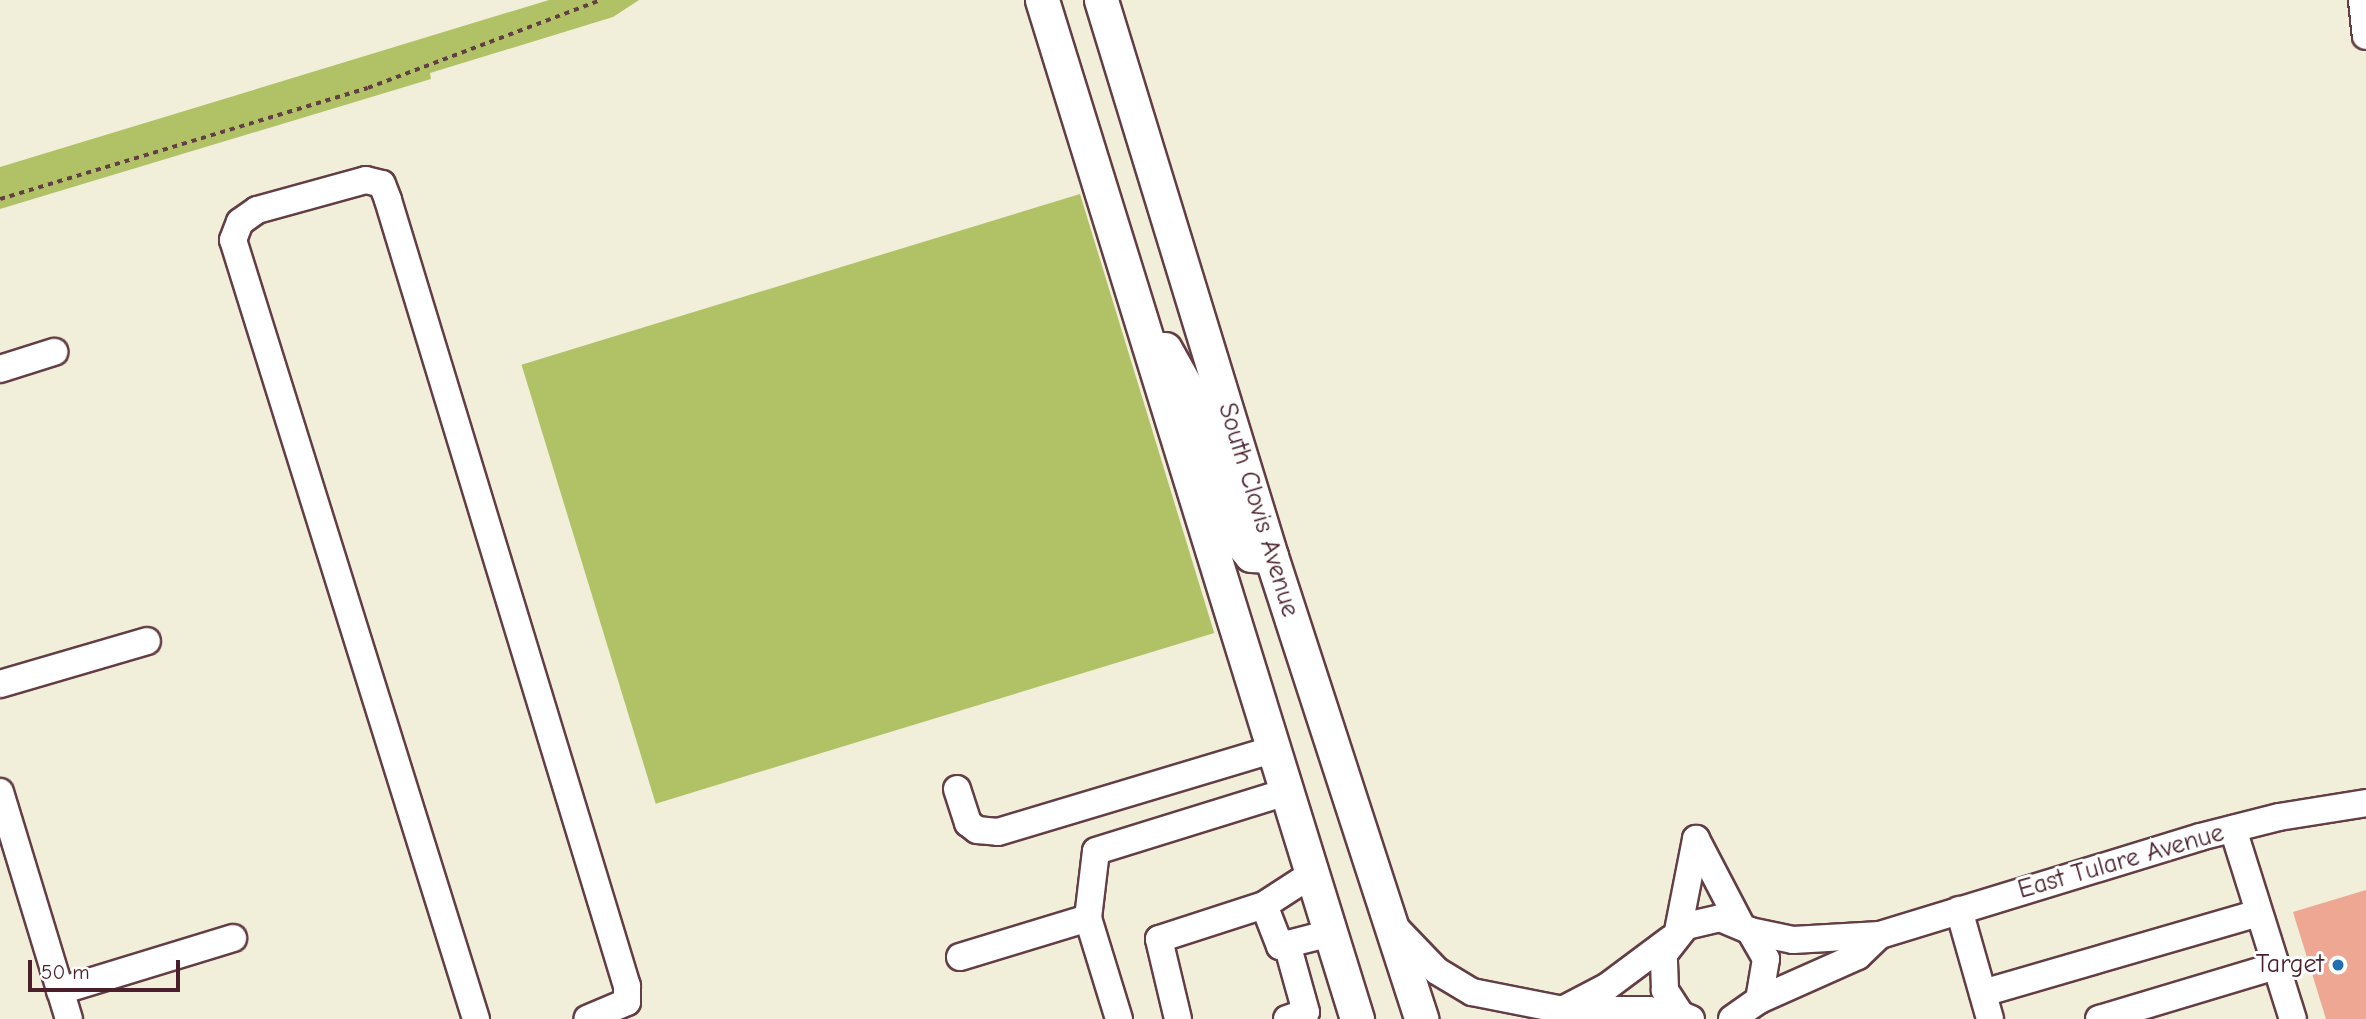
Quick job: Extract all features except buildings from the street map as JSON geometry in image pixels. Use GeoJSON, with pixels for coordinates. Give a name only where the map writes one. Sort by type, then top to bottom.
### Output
{"type":"FeatureCollection","features":[{"type":"Feature","properties":{"kind":"main road","name":"South Clovis Avenue"},"geometry":{"type":"LineString","coordinates":[[1042,0],[1357,1019]]}},
{"type":"Feature","properties":{"kind":"main road","name":"South Clovis Avenue"},"geometry":{"type":"LineString","coordinates":[[1101,0],[1272,556],[1421,1019]]}},
{"type":"Feature","properties":{"kind":"main road"},"geometry":{"type":"LineString","coordinates":[[1135,298],[1188,390],[1236,537],[1251,555],[1272,556]]}},
{"type":"Feature","properties":{"kind":"street"},"geometry":{"type":"LineString","coordinates":[[2362,0],[2366,36]]}},
{"type":"Feature","properties":{"kind":"street"},"geometry":{"type":"LineString","coordinates":[[477,1019],[233,240],[240,222],[257,211],[366,180],[382,184],[388,200],[626,986],[626,1002],[587,1019]]}},
{"type":"Feature","properties":{"kind":"street"},"geometry":{"type":"LineString","coordinates":[[0,369],[54,352]]}},
{"type":"Feature","properties":{"kind":"street"},"geometry":{"type":"LineString","coordinates":[[0,684],[147,641]]}},
{"type":"Feature","properties":{"kind":"street"},"geometry":{"type":"LineString","coordinates":[[957,789],[968,822],[977,830],[998,832],[1274,749]]}},
{"type":"Feature","properties":{"kind":"street"},"geometry":{"type":"LineString","coordinates":[[0,792],[7,841],[69,1019]]}},
{"type":"Feature","properties":{"kind":"street"},"geometry":{"type":"LineString","coordinates":[[1119,1019],[1088,918],[1096,851],[1287,792]]}},
{"type":"Feature","properties":{"kind":"street","name":"East Tulare Avenue"},"geometry":{"type":"LineString","coordinates":[[1531,1019],[1563,1010],[1608,986],[1675,935],[1703,919],[1720,918],[1745,928],[1793,940],[1880,934],[2233,829],[2366,803]]}},
{"type":"Feature","properties":{"kind":"street"},"geometry":{"type":"LineString","coordinates":[[2233,829],[2293,1019]]}},
{"type":"Feature","properties":{"kind":"street"},"geometry":{"type":"LineString","coordinates":[[1675,935],[1696,839],[1745,928]]}},
{"type":"Feature","properties":{"kind":"street"},"geometry":{"type":"LineString","coordinates":[[1178,1019],[1158,939],[1264,905],[1312,874]]}},
{"type":"Feature","properties":{"kind":"street"},"geometry":{"type":"LineString","coordinates":[[1264,905],[1280,946],[1331,933]]}},
{"type":"Feature","properties":{"kind":"street"},"geometry":{"type":"LineString","coordinates":[[1959,910],[1990,1019]]}},
{"type":"Feature","properties":{"kind":"street"},"geometry":{"type":"LineString","coordinates":[[1983,993],[2259,913]]}},
{"type":"Feature","properties":{"kind":"street"},"geometry":{"type":"LineString","coordinates":[[960,957],[1088,918]]}},
{"type":"Feature","properties":{"kind":"street"},"geometry":{"type":"LineString","coordinates":[[1390,921],[1437,971],[1462,988],[1563,1010]]}},
{"type":"Feature","properties":{"kind":"street","name":"East Tulare Avenue"},"geometry":{"type":"LineString","coordinates":[[1745,928],[1766,959],[1750,1011]]}},
{"type":"Feature","properties":{"kind":"street","name":"East Tulare Avenue"},"geometry":{"type":"LineString","coordinates":[[1750,1011],[1858,956],[1880,934]]}},
{"type":"Feature","properties":{"kind":"street","name":"East Tulare Avenue"},"geometry":{"type":"LineString","coordinates":[[1675,935],[1661,972],[1665,990],[1686,1017]]}},
{"type":"Feature","properties":{"kind":"street"},"geometry":{"type":"LineString","coordinates":[[60,991],[233,939]]}},
{"type":"Feature","properties":{"kind":"street"},"geometry":{"type":"LineString","coordinates":[[1287,944],[1306,1012],[1287,1019]]}},
{"type":"Feature","properties":{"kind":"street"},"geometry":{"type":"LineString","coordinates":[[2099,1019],[2276,966]]}},
{"type":"Feature","properties":{"kind":"street","name":"East Tulare Avenue"},"geometry":{"type":"LineString","coordinates":[[1563,1010],[1649,1010],[1686,1017]]}},
{"type":"Feature","properties":{"kind":"path"},"geometry":{"type":"LineString","coordinates":[[0,199],[368,88],[601,0]]}},
{"type":"Feature","properties":{"kind":"green space"},"geometry":{"type":"Polygon","coordinates":[[[549,0],[639,0],[613,17],[430,73],[431,79],[0,209],[0,167],[549,0]]]}},
{"type":"Feature","properties":{"kind":"green space"},"geometry":{"type":"Polygon","coordinates":[[[1080,194],[1214,633],[656,804],[522,365],[1080,194]]]}},
{"type":"Feature","properties":{"kind":"place","name":"Target"},"geometry":{"type":"Point","coordinates":[2338,965]}}]}
